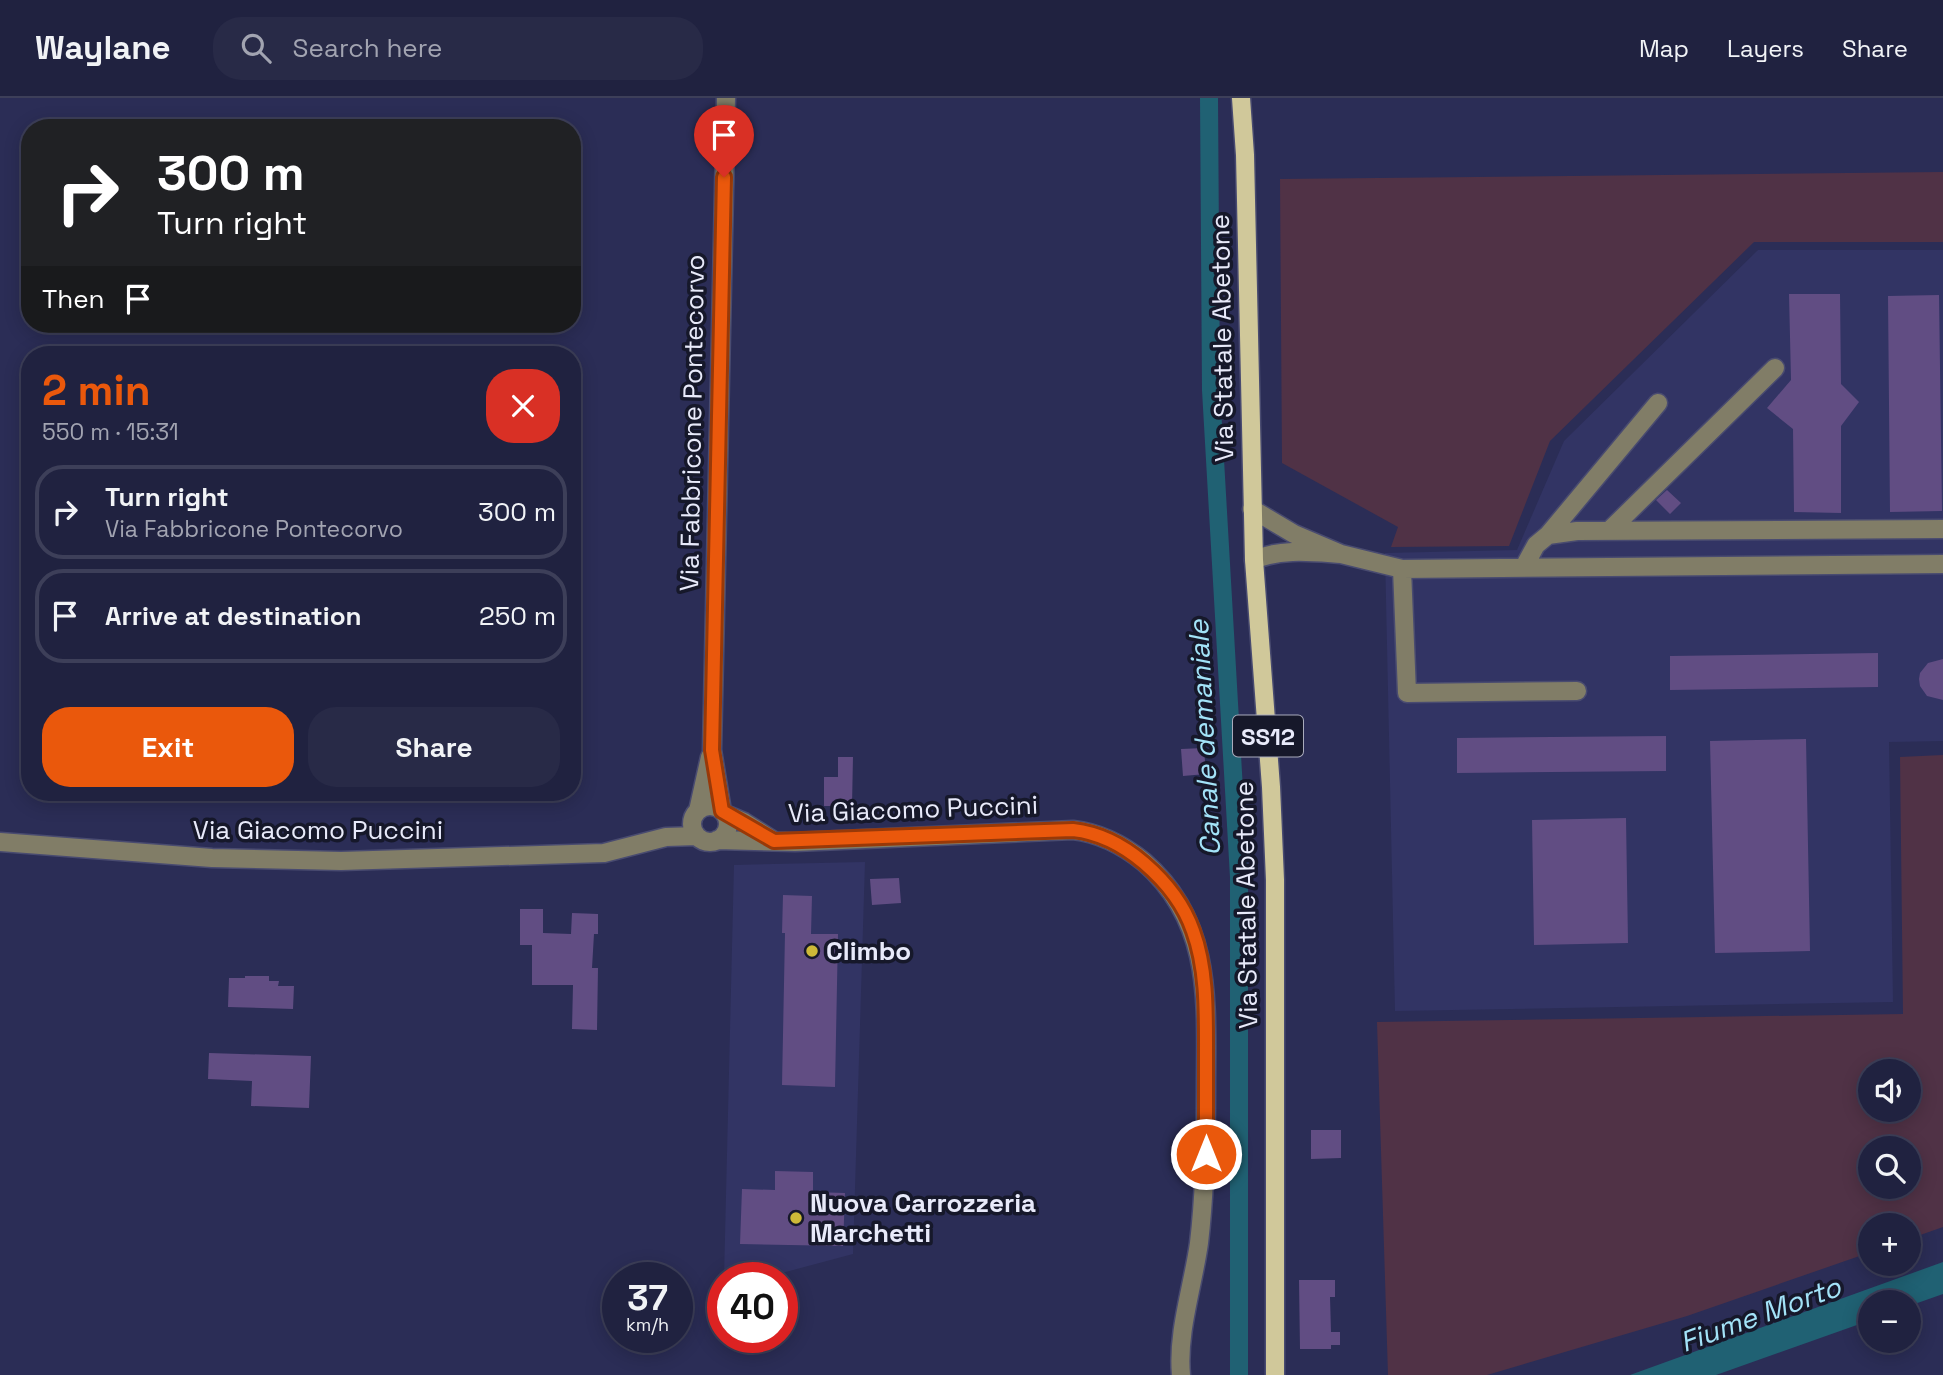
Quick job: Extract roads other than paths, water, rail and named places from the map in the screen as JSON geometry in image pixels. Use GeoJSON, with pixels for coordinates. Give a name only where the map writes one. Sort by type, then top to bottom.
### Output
{"type":"FeatureCollection","features":[{"type":"Feature","properties":{"kind":"main road","name":"Via Statale Abetone"},"geometry":{"type":"LineString","coordinates":[[1241,98],[1245,155],[1254,560],[1275,880],[1275,1375]]}},
{"type":"Feature","properties":{"kind":"street","name":"Via Fabbricone Pontecorvo"},"geometry":{"type":"LineString","coordinates":[[697,813],[712,750],[726,98]]}},
{"type":"Feature","properties":{"kind":"street"},"geometry":{"type":"LineString","coordinates":[[1610,530],[1775,368]]}},
{"type":"Feature","properties":{"kind":"street"},"geometry":{"type":"LineString","coordinates":[[1524,567],[1536,545],[1658,404]]}},
{"type":"Feature","properties":{"kind":"street"},"geometry":{"type":"LineString","coordinates":[[1252,509],[1294,534],[1341,554],[1402,569],[1943,564]]}},
{"type":"Feature","properties":{"kind":"street"},"geometry":{"type":"LineString","coordinates":[[1548,534],[1610,530],[1943,529]]}},
{"type":"Feature","properties":{"kind":"street"},"geometry":{"type":"LineString","coordinates":[[1254,560],[1270,554],[1301,551],[1341,554]]}},
{"type":"Feature","properties":{"kind":"street"},"geometry":{"type":"LineString","coordinates":[[1402,569],[1407,693],[1577,691]]}},
{"type":"Feature","properties":{"kind":"street","name":"Via Fabbricone Pontecorvo"},"geometry":{"type":"LineString","coordinates":[[712,750],[724,812]]}},
{"type":"Feature","properties":{"kind":"street"},"geometry":{"type":"LineString","coordinates":[[713,807],[724,812],[727,829],[718,840],[707,841],[698,836],[693,828],[697,813],[713,807]]}},
{"type":"Feature","properties":{"kind":"street","name":"Via Giacomo Puccini"},"geometry":{"type":"LineString","coordinates":[[724,812],[774,841]]}},
{"type":"Feature","properties":{"kind":"street","name":"Via Giacomo Puccini"},"geometry":{"type":"LineString","coordinates":[[636,845],[697,813]]}},
{"type":"Feature","properties":{"kind":"street","name":"Via Giacomo Puccini"},"geometry":{"type":"LineString","coordinates":[[718,840],[774,841],[1033,830],[1082,831],[1102,837],[1134,854],[1172,893],[1197,942],[1202,965],[1206,1021],[1203,1196],[1199,1244],[1180,1353],[1181,1375]]}},
{"type":"Feature","properties":{"kind":"street","name":"Via Giacomo Puccini"},"geometry":{"type":"LineString","coordinates":[[0,842],[212,858],[341,861],[604,853],[666,837],[698,836]]}},
{"type":"Feature","properties":{"kind":"water"},"geometry":{"type":"Polygon","coordinates":[[[1943,1262],[1943,1294],[1921,1302],[1921,1290],[1865,1290],[1904,1276],[1921,1276],[1921,1270],[1943,1262]]]}},
{"type":"Feature","properties":{"kind":"water"},"geometry":{"type":"Polygon","coordinates":[[[1858,1293],[1858,1325],[1716,1375],[1630,1375],[1858,1293]]]}},
{"type":"Feature","properties":{"kind":"waterway","name":"Canale demaniale"},"geometry":{"type":"LineString","coordinates":[[1209,98],[1211,390],[1239,877],[1239,1375]]}},
{"type":"Feature","properties":{"kind":"place","name":"Climbo"},"geometry":{"type":"Point","coordinates":[812,951]}},
{"type":"Feature","properties":{"kind":"place","name":"Nuova Carrozzeria Marchetti"},"geometry":{"type":"Point","coordinates":[796,1218]}},
{"type":"Feature","properties":{"kind":"water label","name":"Fiume Morto"},"geometry":{"type":"Point","coordinates":[1760,1314]}}]}
